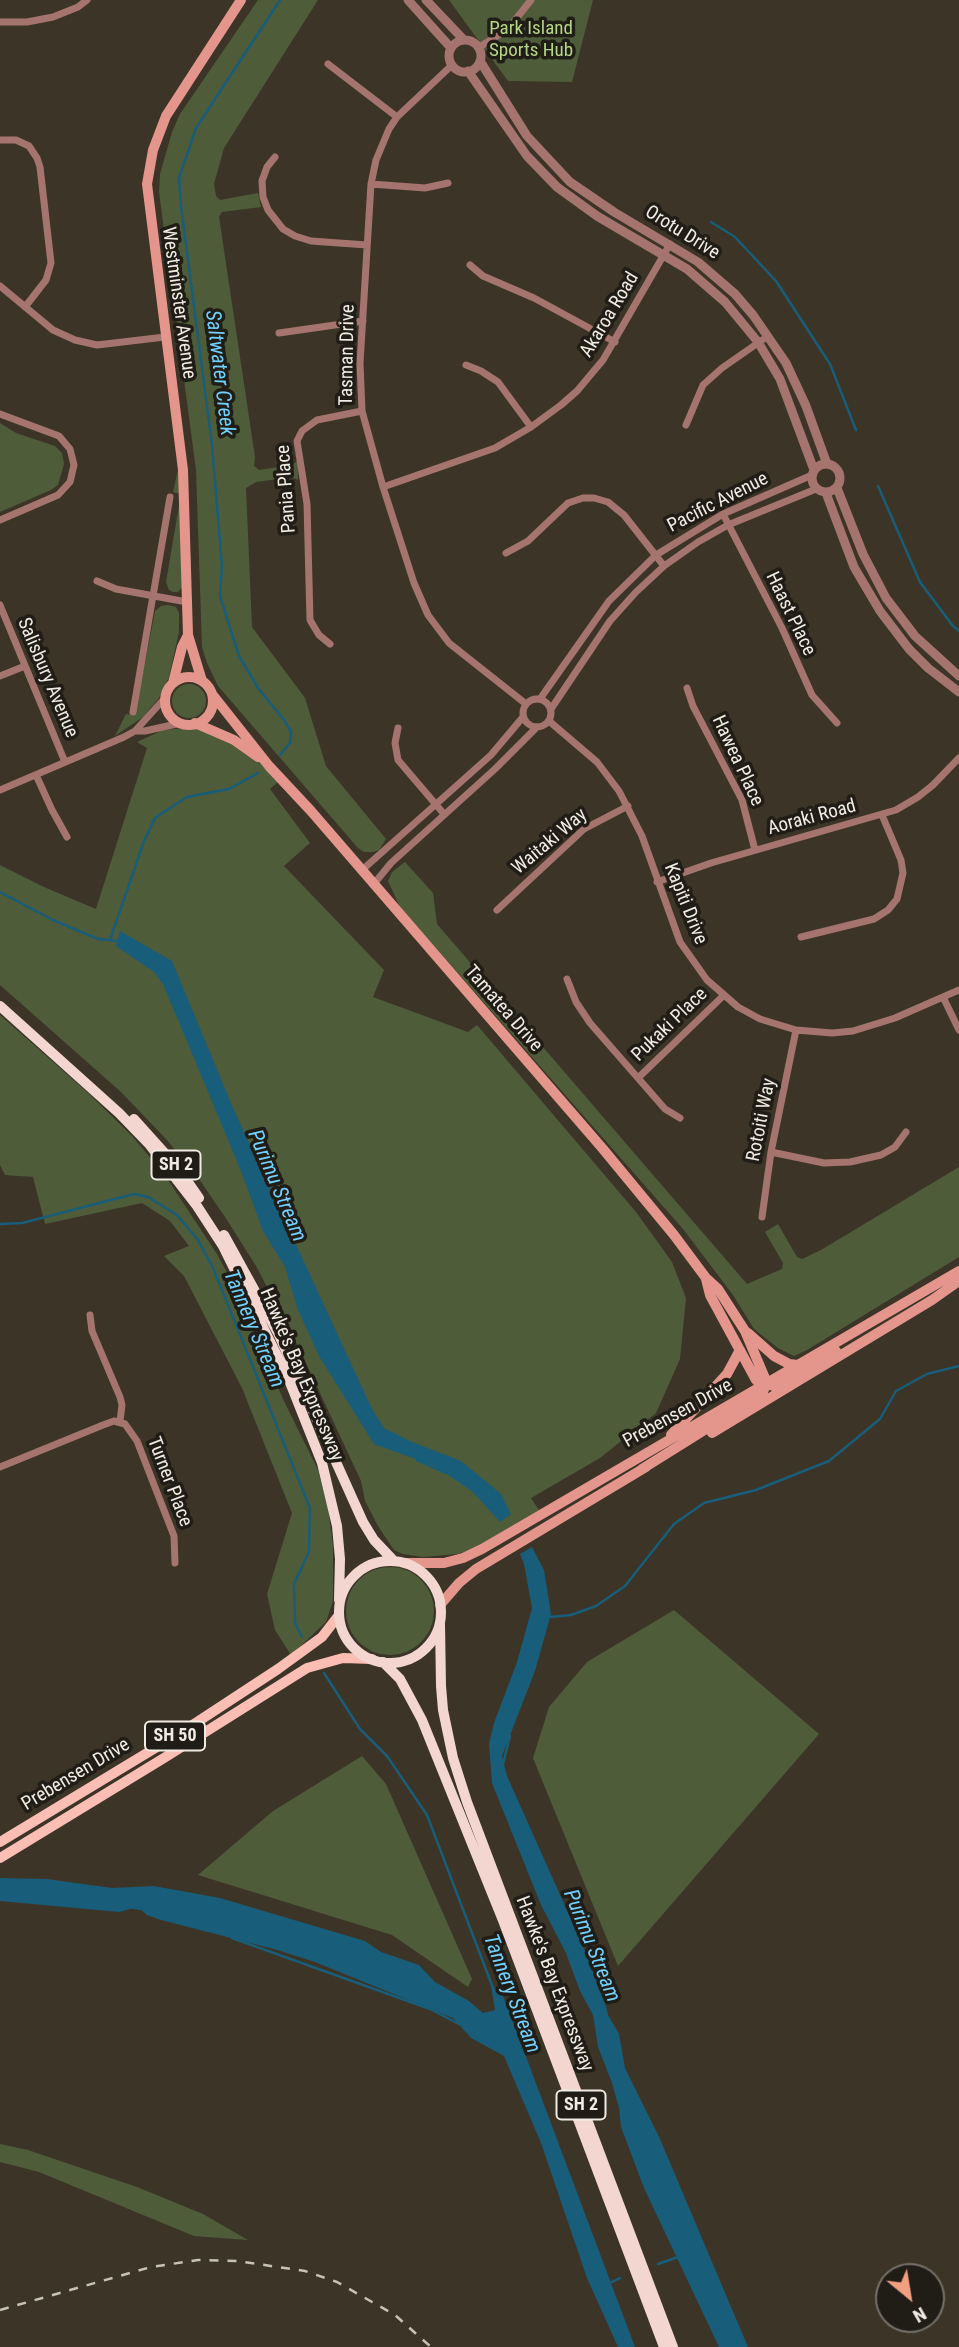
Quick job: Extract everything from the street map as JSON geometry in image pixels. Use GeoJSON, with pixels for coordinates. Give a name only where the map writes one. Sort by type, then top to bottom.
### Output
{"type":"FeatureCollection","features":[{"type":"Feature","properties":{"kind":"highway","name":"Hawke's Bay Expressway"},"geometry":{"type":"LineString","coordinates":[[0,998],[111,1096],[149,1133],[179,1169],[253,1284],[288,1353],[363,1522],[374,1541],[393,1560]]}},
{"type":"Feature","properties":{"kind":"highway","name":"Hawke's Bay Expressway"},"geometry":{"type":"LineString","coordinates":[[0,1006],[119,1113],[149,1144],[197,1206],[223,1246],[289,1380],[321,1463],[337,1526],[340,1559],[339,1600]]}},
{"type":"Feature","properties":{"kind":"highway","name":"SH 2"},"geometry":{"type":"LineString","coordinates":[[393,1560],[407,1563],[433,1584],[440,1605],[440,1624]]}},
{"type":"Feature","properties":{"kind":"highway"},"geometry":{"type":"LineString","coordinates":[[339,1600],[345,1587],[359,1571],[372,1564],[393,1560]]}},
{"type":"Feature","properties":{"kind":"highway","name":"SH 2"},"geometry":{"type":"LineString","coordinates":[[339,1600],[338,1615],[347,1640],[358,1652],[377,1661]]}},
{"type":"Feature","properties":{"kind":"highway","name":"Hawke's Bay Expressway"},"geometry":{"type":"LineString","coordinates":[[440,1624],[440,1686],[443,1710],[453,1758],[467,1802],[673,2347]]}},
{"type":"Feature","properties":{"kind":"highway","name":"SH 50"},"geometry":{"type":"LineString","coordinates":[[377,1661],[399,1662],[419,1654],[431,1641],[440,1624]]}},
{"type":"Feature","properties":{"kind":"highway","name":"Hawke's Bay Expressway"},"geometry":{"type":"LineString","coordinates":[[377,1661],[400,1679],[422,1720],[504,1923],[664,2347]]}},
{"type":"Feature","properties":{"kind":"main road","name":"Westminster Avenue"},"geometry":{"type":"LineString","coordinates":[[202,681],[188,635],[183,470],[147,184],[153,150],[166,116],[241,0]]}},
{"type":"Feature","properties":{"kind":"main road","name":"Westminster Avenue"},"geometry":{"type":"LineString","coordinates":[[173,683],[182,647],[188,635]]}},
{"type":"Feature","properties":{"kind":"main road"},"geometry":{"type":"LineString","coordinates":[[188,678],[202,681],[212,694],[211,711],[206,717],[195,723],[175,720],[167,711],[165,698],[173,683],[188,678]]}},
{"type":"Feature","properties":{"kind":"main road","name":"Tamatea Drive"},"geometry":{"type":"LineString","coordinates":[[212,694],[269,766],[603,1149],[674,1235],[706,1279],[718,1289],[745,1331],[765,1385]]}},
{"type":"Feature","properties":{"kind":"main road","name":"Tamatea Drive"},"geometry":{"type":"LineString","coordinates":[[195,723],[234,740],[269,766]]}},
{"type":"Feature","properties":{"kind":"main road","name":"Prebensen Drive"},"geometry":{"type":"LineString","coordinates":[[407,1563],[444,1563],[474,1553],[959,1271]]}},
{"type":"Feature","properties":{"kind":"main road","name":"Tamatea Drive"},"geometry":{"type":"LineString","coordinates":[[706,1279],[710,1294],[756,1380],[765,1385]]}},
{"type":"Feature","properties":{"kind":"main road","name":"Prebensen Drive"},"geometry":{"type":"LineString","coordinates":[[440,1605],[459,1583],[476,1569],[642,1469],[696,1443],[770,1399],[959,1281]]}},
{"type":"Feature","properties":{"kind":"main road"},"geometry":{"type":"LineString","coordinates":[[642,1469],[762,1394],[765,1385],[777,1385],[932,1300]]}},
{"type":"Feature","properties":{"kind":"main road"},"geometry":{"type":"LineString","coordinates":[[745,1331],[774,1356],[789,1364],[798,1365]]}},
{"type":"Feature","properties":{"kind":"main road"},"geometry":{"type":"LineString","coordinates":[[652,1451],[680,1427],[704,1401],[727,1374],[740,1350]]}},
{"type":"Feature","properties":{"kind":"main road","name":"Prebensen Drive"},"geometry":{"type":"LineString","coordinates":[[0,1842],[184,1730],[278,1669],[322,1637],[338,1615]]}},
{"type":"Feature","properties":{"kind":"main road","name":"Prebensen Drive"},"geometry":{"type":"LineString","coordinates":[[0,1857],[307,1668],[343,1658],[377,1661]]}},
{"type":"Feature","properties":{"kind":"main road"},"geometry":{"type":"LineString","coordinates":[[0,1830],[15,1833]]}},
{"type":"Feature","properties":{"kind":"street"},"geometry":{"type":"LineString","coordinates":[[0,22],[27,22],[53,17],[78,7],[87,0]]}},
{"type":"Feature","properties":{"kind":"street"},"geometry":{"type":"LineString","coordinates":[[408,0],[451,48]]}},
{"type":"Feature","properties":{"kind":"street"},"geometry":{"type":"LineString","coordinates":[[426,0],[464,40],[474,43],[478,48],[480,61],[475,68],[459,71],[452,65],[449,57],[451,48],[464,40]]}},
{"type":"Feature","properties":{"kind":"street"},"geometry":{"type":"LineString","coordinates":[[478,48],[508,30],[531,0]]}},
{"type":"Feature","properties":{"kind":"street","name":"Orotu Drive"},"geometry":{"type":"LineString","coordinates":[[480,61],[527,136],[554,166],[590,197],[670,244],[714,274],[734,293],[768,335],[786,363],[806,406],[827,464]]}},
{"type":"Feature","properties":{"kind":"street"},"geometry":{"type":"LineString","coordinates":[[328,64],[397,117]]}},
{"type":"Feature","properties":{"kind":"street","name":"Tasman Drive"},"geometry":{"type":"LineString","coordinates":[[452,65],[397,117],[381,144],[371,184],[360,363],[362,411],[414,583],[428,615],[449,643],[526,704]]}},
{"type":"Feature","properties":{"kind":"street","name":"Orotu Drive"},"geometry":{"type":"LineString","coordinates":[[468,71],[527,156],[557,187],[597,216],[665,254],[716,293],[758,342],[791,405],[813,473]]}},
{"type":"Feature","properties":{"kind":"street"},"geometry":{"type":"LineString","coordinates":[[0,140],[16,139],[29,146],[40,167],[51,263],[46,280],[25,307]]}},
{"type":"Feature","properties":{"kind":"street"},"geometry":{"type":"LineString","coordinates":[[275,158],[267,167],[262,181],[263,197],[268,210],[283,229],[311,241],[368,245]]}},
{"type":"Feature","properties":{"kind":"street"},"geometry":{"type":"LineString","coordinates":[[371,184],[425,188],[448,183]]}},
{"type":"Feature","properties":{"kind":"street","name":"Akaroa Road"},"geometry":{"type":"LineString","coordinates":[[383,487],[481,454],[550,414],[577,391],[603,360],[670,244]]}},
{"type":"Feature","properties":{"kind":"street"},"geometry":{"type":"LineString","coordinates":[[470,264],[483,276],[534,298],[615,342]]}},
{"type":"Feature","properties":{"kind":"street"},"geometry":{"type":"LineString","coordinates":[[0,286],[53,330],[85,343],[97,345],[165,337]]}},
{"type":"Feature","properties":{"kind":"street"},"geometry":{"type":"LineString","coordinates":[[279,333],[363,321]]}},
{"type":"Feature","properties":{"kind":"street"},"geometry":{"type":"LineString","coordinates":[[686,425],[703,385],[768,335]]}},
{"type":"Feature","properties":{"kind":"street"},"geometry":{"type":"LineString","coordinates":[[466,365],[498,382],[531,427]]}},
{"type":"Feature","properties":{"kind":"street","name":"Pania Place"},"geometry":{"type":"LineString","coordinates":[[330,644],[319,635],[310,620],[307,504],[297,441],[302,431],[317,420],[362,411]]}},
{"type":"Feature","properties":{"kind":"street"},"geometry":{"type":"LineString","coordinates":[[0,414],[59,436],[69,449],[74,465],[70,482],[58,495],[0,520]]}},
{"type":"Feature","properties":{"kind":"street"},"geometry":{"type":"LineString","coordinates":[[826,493],[836,488],[841,479],[837,468],[827,464],[813,473],[816,489],[826,493],[854,567],[880,611],[909,649],[959,692]]}},
{"type":"Feature","properties":{"kind":"street","name":"Pacific Avenue"},"geometry":{"type":"LineString","coordinates":[[540,699],[609,601],[656,555],[723,514],[813,473]]}},
{"type":"Feature","properties":{"kind":"street"},"geometry":{"type":"LineString","coordinates":[[836,488],[863,554],[886,598],[915,636],[959,676]]}},
{"type":"Feature","properties":{"kind":"street","name":"Pacific Avenue"},"geometry":{"type":"LineString","coordinates":[[551,709],[610,621],[664,566],[728,525],[816,489]]}},
{"type":"Feature","properties":{"kind":"street"},"geometry":{"type":"LineString","coordinates":[[132,712],[170,496]]}},
{"type":"Feature","properties":{"kind":"street"},"geometry":{"type":"LineString","coordinates":[[506,553],[528,541],[568,503],[593,498],[615,506],[664,566]]}},
{"type":"Feature","properties":{"kind":"street","name":"Haast Place"},"geometry":{"type":"LineString","coordinates":[[723,514],[813,695],[836,723]]}},
{"type":"Feature","properties":{"kind":"street"},"geometry":{"type":"LineString","coordinates":[[97,581],[116,589],[187,602]]}},
{"type":"Feature","properties":{"kind":"street","name":"Salisbury Avenue"},"geometry":{"type":"LineString","coordinates":[[0,605],[65,762]]}},
{"type":"Feature","properties":{"kind":"street"},"geometry":{"type":"LineString","coordinates":[[0,676],[25,666]]}},
{"type":"Feature","properties":{"kind":"street","name":"Hawea Place"},"geometry":{"type":"LineString","coordinates":[[687,688],[693,706],[742,800],[755,850]]}},
{"type":"Feature","properties":{"kind":"street"},"geometry":{"type":"LineString","coordinates":[[0,790],[135,731],[165,698]]}},
{"type":"Feature","properties":{"kind":"street"},"geometry":{"type":"LineString","coordinates":[[361,871],[491,755],[523,717],[526,704],[530,700],[540,699],[547,702],[551,709],[549,721],[537,727],[495,769],[391,863],[373,885]]}},
{"type":"Feature","properties":{"kind":"street"},"geometry":{"type":"LineString","coordinates":[[523,717],[528,724],[537,727]]}},
{"type":"Feature","properties":{"kind":"street","name":"Kapiti Drive"},"geometry":{"type":"LineString","coordinates":[[549,721],[597,762],[610,777],[642,836],[680,943],[699,971],[723,996],[760,1019],[796,1030],[832,1033],[853,1031],[895,1018],[959,990]]}},
{"type":"Feature","properties":{"kind":"street"},"geometry":{"type":"LineString","coordinates":[[135,731],[181,723]]}},
{"type":"Feature","properties":{"kind":"street"},"geometry":{"type":"LineString","coordinates":[[398,728],[395,743],[398,760],[444,814]]}},
{"type":"Feature","properties":{"kind":"street","name":"Aoraki Road"},"geometry":{"type":"LineString","coordinates":[[657,882],[755,850],[881,815],[918,797],[946,774],[959,758]]}},
{"type":"Feature","properties":{"kind":"street"},"geometry":{"type":"LineString","coordinates":[[36,775],[67,836]]}},
{"type":"Feature","properties":{"kind":"street","name":"Waitaki Way"},"geometry":{"type":"LineString","coordinates":[[497,910],[584,829],[628,806]]}},
{"type":"Feature","properties":{"kind":"street"},"geometry":{"type":"LineString","coordinates":[[801,937],[874,919],[888,910],[897,899],[903,873],[901,860],[881,815]]}},
{"type":"Feature","properties":{"kind":"street","name":"Pukaki Place"},"geometry":{"type":"LineString","coordinates":[[567,979],[583,1013],[665,1109],[680,1118]]}},
{"type":"Feature","properties":{"kind":"street","name":"Pukaki Place"},"geometry":{"type":"LineString","coordinates":[[638,1078],[723,996]]}},
{"type":"Feature","properties":{"kind":"street"},"geometry":{"type":"LineString","coordinates":[[943,996],[959,1030]]}},
{"type":"Feature","properties":{"kind":"street","name":"Rotoiti Way"},"geometry":{"type":"LineString","coordinates":[[762,1217],[771,1152],[796,1030]]}},
{"type":"Feature","properties":{"kind":"street"},"geometry":{"type":"LineString","coordinates":[[771,1152],[824,1163],[850,1162],[881,1155],[895,1147],[906,1132]]}},
{"type":"Feature","properties":{"kind":"street"},"geometry":{"type":"LineString","coordinates":[[0,1467],[103,1425],[120,1422],[120,1397],[92,1331],[90,1315]]}},
{"type":"Feature","properties":{"kind":"street","name":"Turner Place"},"geometry":{"type":"LineString","coordinates":[[120,1422],[131,1430],[142,1453],[174,1536],[175,1563]]}},
{"type":"Feature","properties":{"kind":"green space"},"geometry":{"type":"Polygon","coordinates":[[[258,0],[318,0],[224,148],[214,184],[216,196],[220,200],[258,193],[261,207],[222,212],[219,217],[255,457],[254,466],[259,470],[292,465],[298,460],[298,480],[292,477],[256,482],[246,488],[252,627],[305,698],[326,766],[386,839],[379,850],[373,852],[364,852],[358,848],[218,686],[202,647],[196,470],[159,192],[160,174],[180,114],[258,0]]]}},
{"type":"Feature","properties":{"kind":"green space","name":"Park Island Sports Hub"},"geometry":{"type":"Polygon","coordinates":[[[449,0],[593,0],[572,82],[508,81],[449,0]]]}},
{"type":"Feature","properties":{"kind":"green space"},"geometry":{"type":"Polygon","coordinates":[[[0,423],[16,433],[55,446],[62,453],[64,464],[58,485],[0,512],[0,423]]]}},
{"type":"Feature","properties":{"kind":"green space"},"geometry":{"type":"Polygon","coordinates":[[[180,461],[184,476],[184,585],[178,592],[173,592],[169,590],[166,582],[181,494],[173,492],[180,461]]]}},
{"type":"Feature","properties":{"kind":"green space"},"geometry":{"type":"Polygon","coordinates":[[[168,605],[176,607],[179,613],[179,632],[169,677],[159,698],[143,717],[115,736],[126,714],[135,715],[155,611],[168,605]]]}},
{"type":"Feature","properties":{"kind":"green space"},"geometry":{"type":"Polygon","coordinates":[[[189,684],[201,689],[206,701],[201,713],[189,718],[177,713],[172,701],[177,689],[189,684]]]}},
{"type":"Feature","properties":{"kind":"green space"},"geometry":{"type":"Polygon","coordinates":[[[163,730],[208,730],[254,755],[279,781],[270,789],[310,843],[284,866],[384,970],[373,997],[468,1032],[477,1025],[636,1212],[672,1262],[686,1298],[680,1359],[656,1413],[600,1458],[531,1498],[539,1510],[476,1547],[458,1554],[422,1557],[394,1550],[365,1501],[361,1481],[299,1348],[256,1266],[199,1179],[167,1140],[121,1092],[0,985],[0,865],[96,909],[147,748],[137,742],[163,730]]]}},
{"type":"Feature","properties":{"kind":"green space"},"geometry":{"type":"Polygon","coordinates":[[[405,862],[433,893],[437,924],[747,1284],[782,1269],[783,1263],[765,1232],[778,1224],[797,1257],[802,1259],[959,1167],[959,1257],[807,1350],[794,1356],[778,1348],[754,1329],[733,1295],[683,1229],[400,907],[388,881],[392,872],[405,862]]]}},
{"type":"Feature","properties":{"kind":"green space"},"geometry":{"type":"Polygon","coordinates":[[[0,1015],[132,1136],[164,1174],[217,1254],[238,1293],[283,1399],[318,1470],[328,1508],[333,1546],[333,1601],[326,1622],[291,1655],[275,1630],[267,1594],[292,1513],[242,1388],[184,1276],[164,1256],[189,1246],[170,1221],[142,1203],[45,1224],[33,1177],[5,1175],[0,1165],[0,1015]]]}},
{"type":"Feature","properties":{"kind":"green space"},"geometry":{"type":"Polygon","coordinates":[[[390,1567],[407,1570],[421,1580],[431,1594],[434,1611],[431,1628],[421,1642],[407,1652],[390,1655],[373,1652],[359,1642],[349,1628],[346,1611],[349,1594],[359,1580],[373,1570],[390,1567]]]}},
{"type":"Feature","properties":{"kind":"green space"},"geometry":{"type":"Polygon","coordinates":[[[674,1610],[819,1734],[618,1966],[533,1758],[549,1707],[587,1662],[674,1610]]]}},
{"type":"Feature","properties":{"kind":"green space"},"geometry":{"type":"Polygon","coordinates":[[[362,1756],[386,1784],[472,1979],[468,1987],[392,1935],[198,1875],[273,1811],[362,1756]]]}},
{"type":"Feature","properties":{"kind":"green space"},"geometry":{"type":"Polygon","coordinates":[[[0,2144],[28,2150],[137,2187],[203,2214],[248,2240],[194,2236],[39,2172],[0,2162],[0,2144]]]}},
{"type":"Feature","properties":{"kind":"water"},"geometry":{"type":"Polygon","coordinates":[[[120,931],[172,961],[233,1108],[372,1409],[384,1428],[461,1461],[501,1494],[511,1514],[500,1522],[473,1492],[435,1466],[374,1444],[319,1356],[298,1310],[285,1267],[263,1231],[241,1171],[163,984],[154,972],[116,946],[120,931]]]}},
{"type":"Feature","properties":{"kind":"water"},"geometry":{"type":"Polygon","coordinates":[[[532,1547],[544,1570],[551,1614],[535,1671],[502,1756],[507,1776],[603,1991],[608,2015],[619,2034],[625,2068],[660,2139],[748,2347],[719,2347],[644,2188],[621,2127],[612,2083],[598,2047],[593,2015],[541,1905],[492,1783],[489,1744],[532,1608],[520,1554],[532,1547]]]}},
{"type":"Feature","properties":{"kind":"water"},"geometry":{"type":"Polygon","coordinates":[[[0,1878],[47,1879],[112,1888],[154,1886],[220,1898],[365,1941],[381,1952],[419,1965],[435,1982],[469,2001],[483,2013],[495,2010],[491,1986],[501,1990],[635,2347],[618,2347],[587,2278],[541,2143],[504,2056],[471,2038],[453,2018],[315,1962],[161,1920],[147,1915],[138,1907],[119,1912],[0,1901],[0,1878]]]}},
{"type":"Feature","properties":{"kind":"waterway","name":"Saltwater Creek"},"geometry":{"type":"LineString","coordinates":[[280,0],[196,128],[179,178],[212,445],[222,566],[220,596],[239,656],[258,688],[291,732],[290,743],[280,755]]}},
{"type":"Feature","properties":{"kind":"waterway"},"geometry":{"type":"LineString","coordinates":[[711,222],[735,237],[776,281],[830,364],[856,430]]}},
{"type":"Feature","properties":{"kind":"waterway"},"geometry":{"type":"LineString","coordinates":[[878,486],[920,582],[959,631]]}},
{"type":"Feature","properties":{"kind":"waterway","name":"Saltwater Creek"},"geometry":{"type":"LineString","coordinates":[[110,940],[144,841],[155,818],[187,797],[229,789],[258,773]]}},
{"type":"Feature","properties":{"kind":"waterway","name":"Purimu Stream"},"geometry":{"type":"LineString","coordinates":[[0,892],[53,920],[98,939],[118,941]]}},
{"type":"Feature","properties":{"kind":"waterway","name":"Tannery Stream"},"geometry":{"type":"LineString","coordinates":[[0,1224],[22,1223],[134,1194],[148,1197],[177,1215],[198,1240],[213,1268],[310,1508],[309,1552],[294,1584],[295,1623],[302,1637]]}},
{"type":"Feature","properties":{"kind":"waterway"},"geometry":{"type":"LineString","coordinates":[[550,1617],[571,1615],[596,1606],[625,1586],[674,1524],[704,1503],[756,1490],[829,1461],[880,1419],[896,1391],[927,1374],[959,1366]]}},
{"type":"Feature","properties":{"kind":"waterway","name":"Purimu Stream"},"geometry":{"type":"LineString","coordinates":[[417,1460],[446,1473]]}},
{"type":"Feature","properties":{"kind":"waterway","name":"Tannery Stream"},"geometry":{"type":"LineString","coordinates":[[324,1673],[360,1729],[387,1756],[427,1815],[493,1988]]}},
{"type":"Feature","properties":{"kind":"waterway","name":"Purimu Stream"},"geometry":{"type":"LineString","coordinates":[[503,1764],[510,1736]]}},
{"type":"Feature","properties":{"kind":"waterway"},"geometry":{"type":"LineString","coordinates":[[128,1907],[142,1909]]}},
{"type":"Feature","properties":{"kind":"waterway"},"geometry":{"type":"LineString","coordinates":[[232,1938],[430,2009],[461,2025]]}},
{"type":"Feature","properties":{"kind":"waterway"},"geometry":{"type":"LineString","coordinates":[[658,2264],[678,2257]]}},
{"type":"Feature","properties":{"kind":"waterway"},"geometry":{"type":"LineString","coordinates":[[608,2284],[620,2278]]}},
{"type":"Feature","properties":{"kind":"railway"},"geometry":{"type":"LineString","coordinates":[[0,2310],[151,2267],[198,2260],[237,2261],[305,2271],[337,2282],[395,2315],[431,2347]]}}]}
